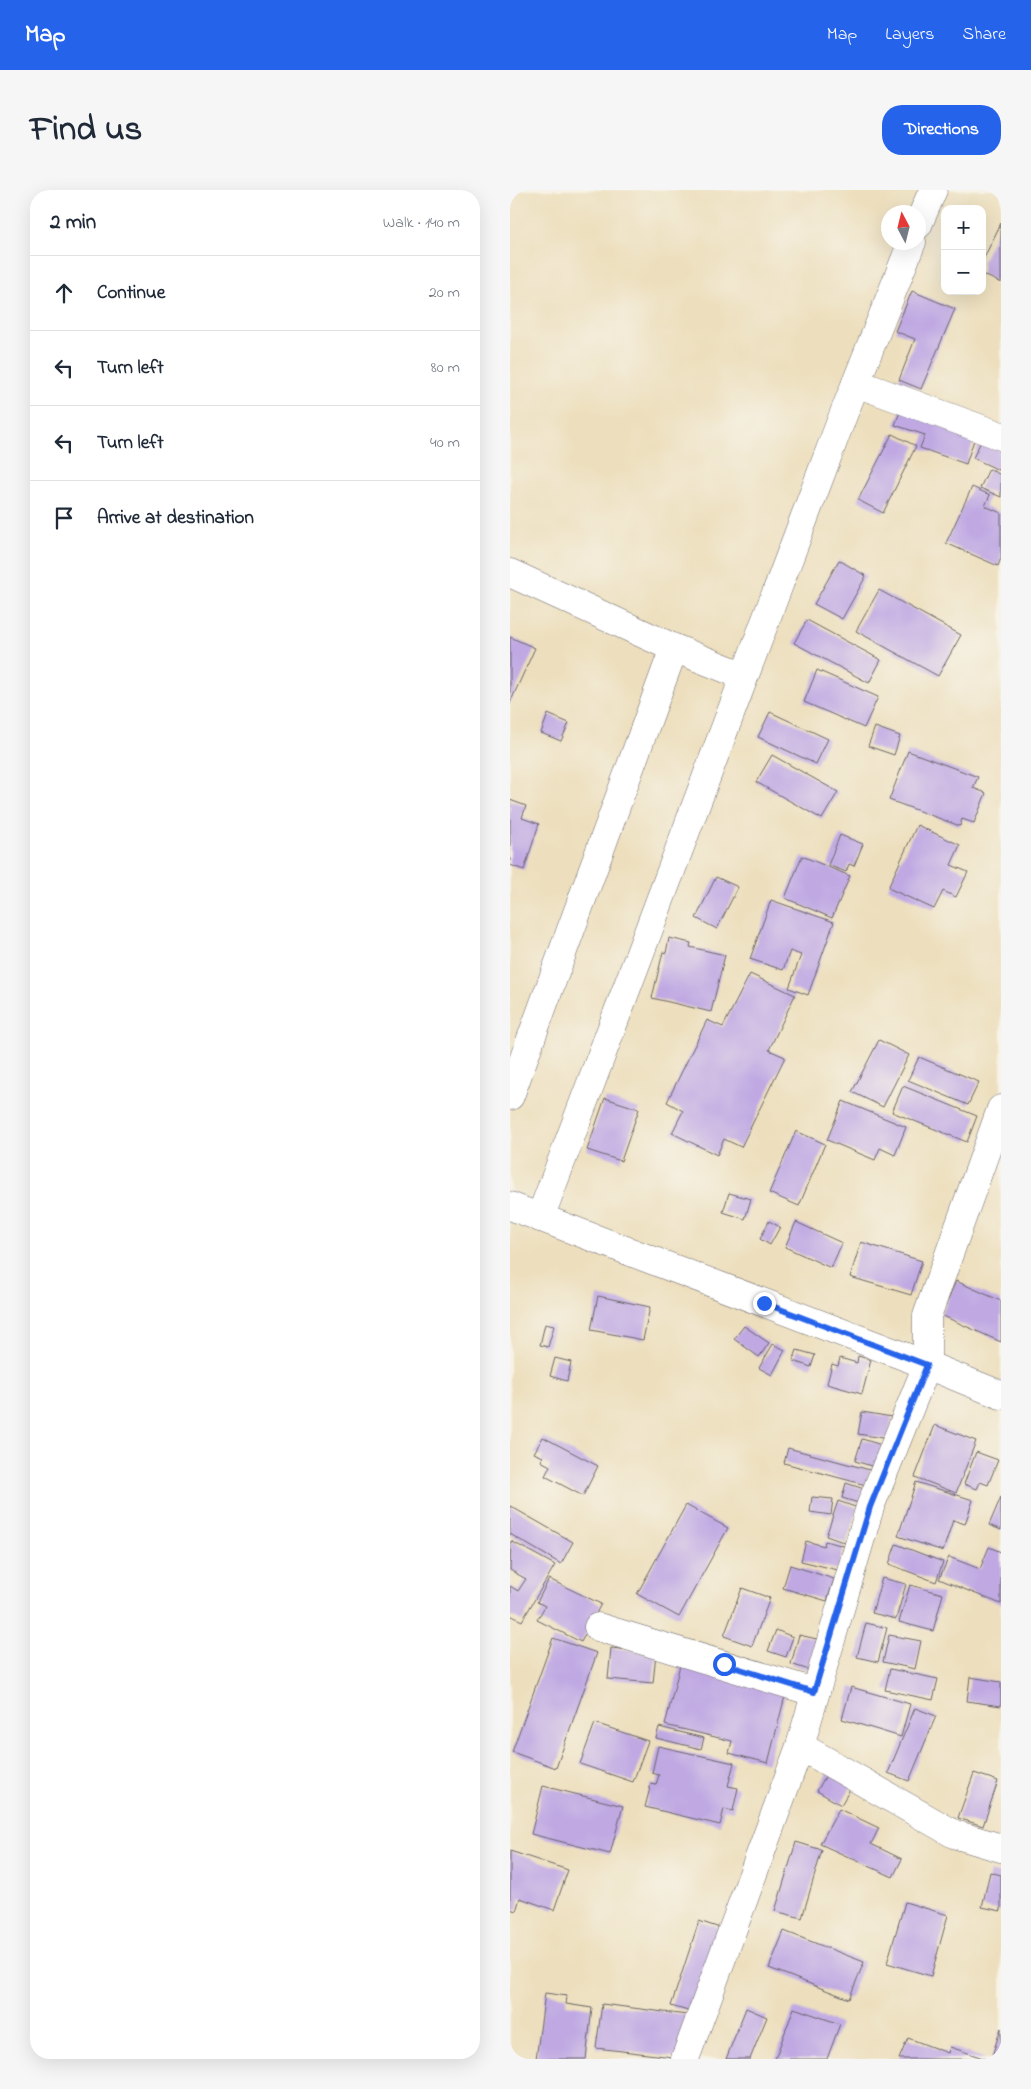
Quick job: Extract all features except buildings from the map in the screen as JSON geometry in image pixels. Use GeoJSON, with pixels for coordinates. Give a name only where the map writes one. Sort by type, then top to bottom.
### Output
{"type":"FeatureCollection","features":[{"type":"Feature","properties":{"kind":"street"},"geometry":{"type":"LineString","coordinates":[[540,1218],[744,676],[909,250]]}},
{"type":"Feature","properties":{"kind":"street"},"geometry":{"type":"LineString","coordinates":[[856,383],[1001,436]]}},
{"type":"Feature","properties":{"kind":"street"},"geometry":{"type":"LineString","coordinates":[[510,573],[674,648],[744,676]]}},
{"type":"Feature","properties":{"kind":"street"},"geometry":{"type":"LineString","coordinates":[[510,1096],[674,648]]}},
{"type":"Feature","properties":{"kind":"street"},"geometry":{"type":"LineString","coordinates":[[685,2059],[800,1746],[814,1692],[870,1507],[927,1365],[927,1316],[1001,1108]]}},
{"type":"Feature","properties":{"kind":"street"},"geometry":{"type":"LineString","coordinates":[[510,1206],[927,1365],[1001,1396]]}},
{"type":"Feature","properties":{"kind":"street"},"geometry":{"type":"LineString","coordinates":[[598,1627],[814,1692]]}},
{"type":"Feature","properties":{"kind":"street"},"geometry":{"type":"LineString","coordinates":[[800,1746],[954,1834],[1001,1848]]}},
{"type":"Feature","properties":{"kind":"route"},"geometry":{"type":"LineString","coordinates":[[724,1664],[814,1692],[870,1507],[927,1365],[764,1303]]}}]}
